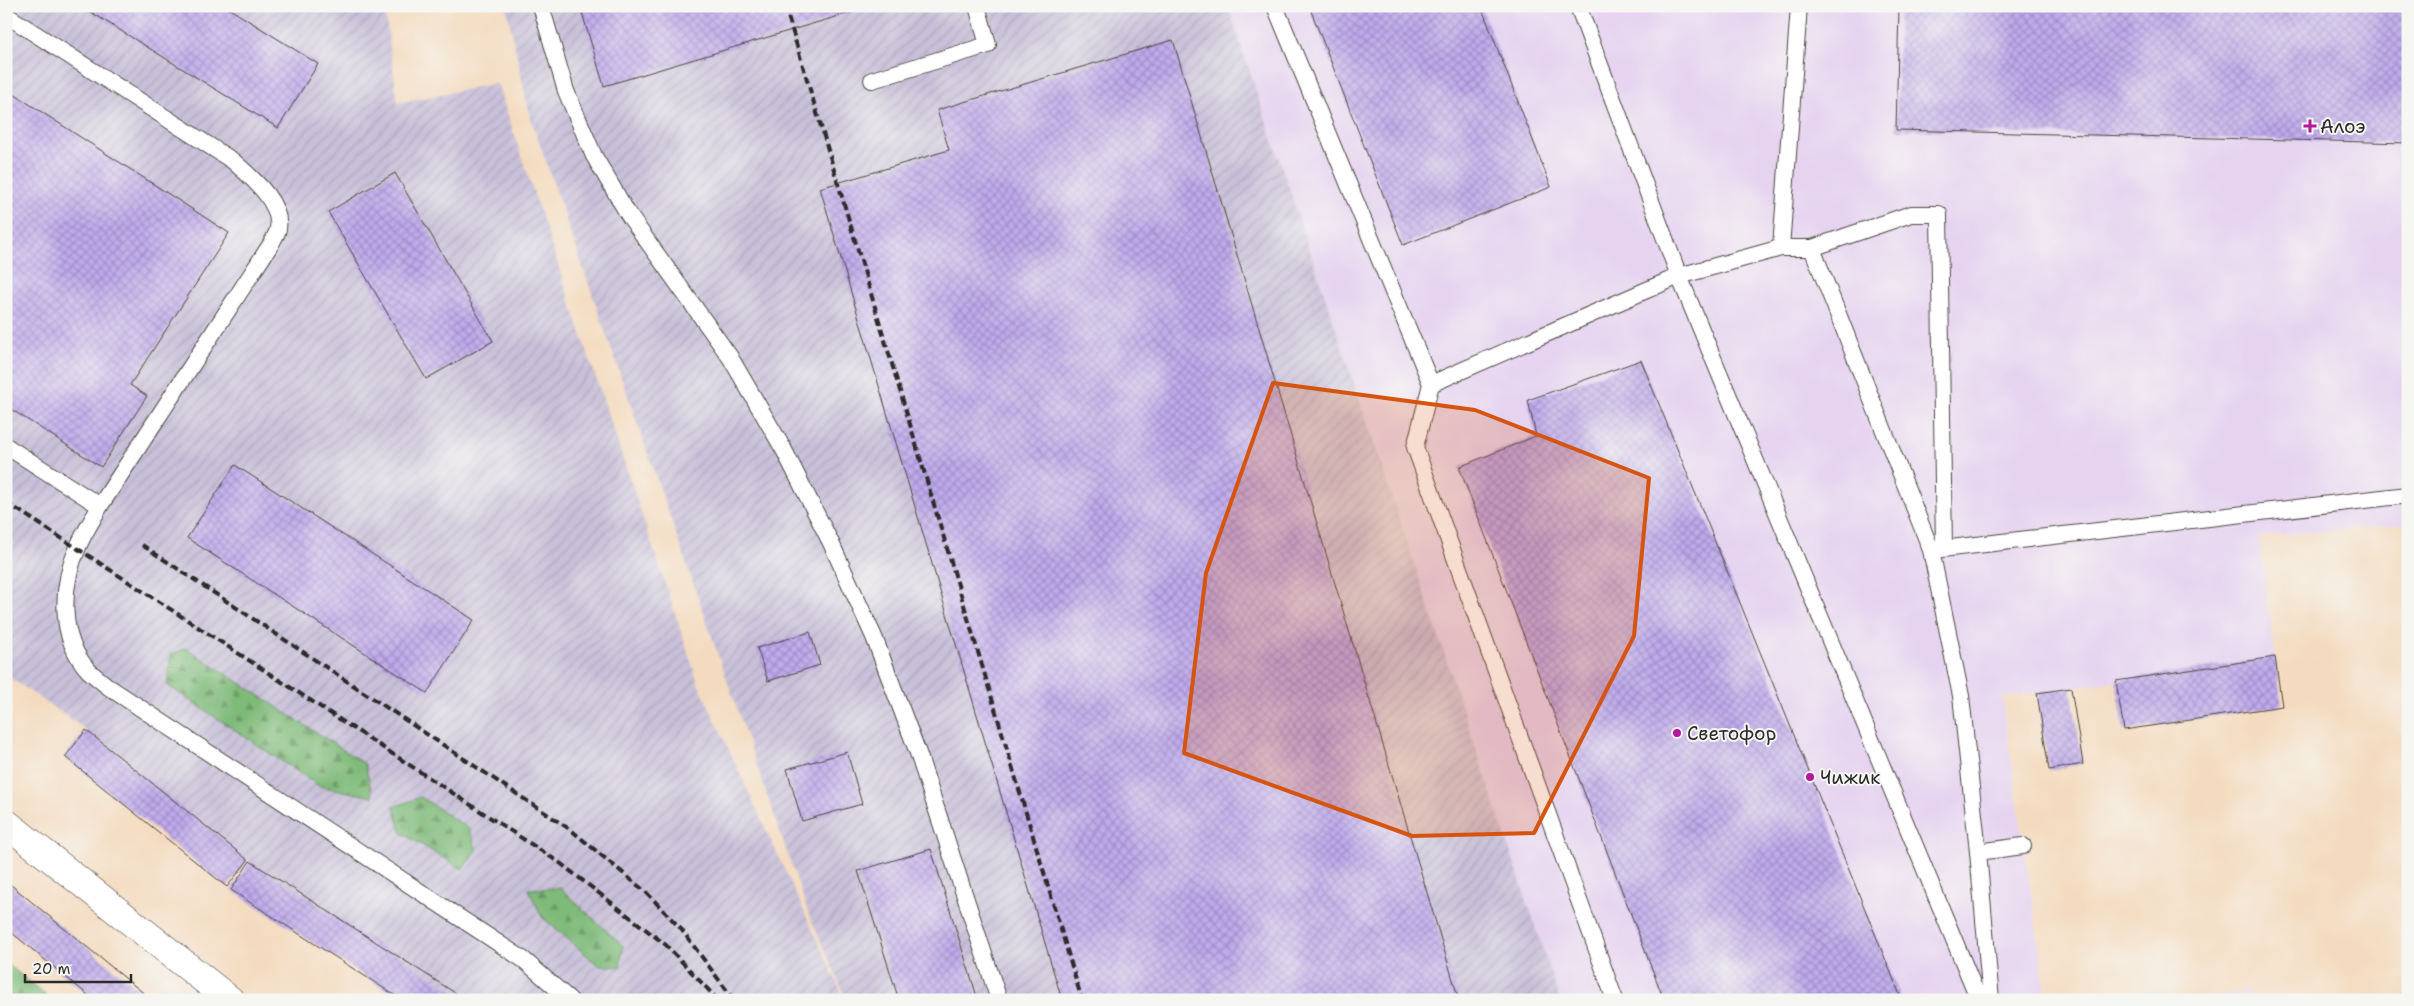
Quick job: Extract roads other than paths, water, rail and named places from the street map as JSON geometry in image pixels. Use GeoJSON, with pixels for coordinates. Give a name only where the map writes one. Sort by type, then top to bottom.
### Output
{"type":"FeatureCollection","features":[{"type":"Feature","properties":{"kind":"street"},"geometry":{"type":"LineString","coordinates":[[6,823],[230,1000]]}},
{"type":"Feature","properties":{"kind":"lane"},"geometry":{"type":"LineString","coordinates":[[541,6],[566,91],[594,156],[628,214],[730,357],[784,450],[831,543],[874,637],[918,753],[998,1000]]}},
{"type":"Feature","properties":{"kind":"lane"},"geometry":{"type":"LineString","coordinates":[[872,80],[988,46],[977,6]]}},
{"type":"Feature","properties":{"kind":"lane"},"geometry":{"type":"LineString","coordinates":[[1275,6],[1431,384],[1416,447],[1615,1000]]}},
{"type":"Feature","properties":{"kind":"lane"},"geometry":{"type":"LineString","coordinates":[[1578,6],[1679,276],[1979,1000]]}},
{"type":"Feature","properties":{"kind":"lane"},"geometry":{"type":"LineString","coordinates":[[1781,248],[1799,6]]}},
{"type":"Feature","properties":{"kind":"lane"},"geometry":{"type":"LineString","coordinates":[[6,15],[233,161],[260,186],[274,206],[278,229],[271,244],[100,506],[77,548],[64,599],[66,625],[75,649],[88,670],[110,688],[524,960],[570,1000]]}},
{"type":"Feature","properties":{"kind":"lane"},"geometry":{"type":"LineString","coordinates":[[1431,384],[1679,276],[1781,248],[1812,248],[1911,214],[1939,214],[1937,549],[1961,696],[1978,852],[1991,1000]]}},
{"type":"Feature","properties":{"kind":"lane"},"geometry":{"type":"LineString","coordinates":[[1812,248],[1937,549]]}},
{"type":"Feature","properties":{"kind":"lane"},"geometry":{"type":"LineString","coordinates":[[6,446],[100,506]]}},
{"type":"Feature","properties":{"kind":"lane"},"geometry":{"type":"LineString","coordinates":[[1937,549],[2408,495]]}},
{"type":"Feature","properties":{"kind":"lane"},"geometry":{"type":"LineString","coordinates":[[1978,852],[2023,846]]}},
{"type":"Feature","properties":{"kind":"railway"},"geometry":{"type":"LineString","coordinates":[[785,6],[1082,1000]]}},
{"type":"Feature","properties":{"kind":"railway"},"geometry":{"type":"LineString","coordinates":[[6,502],[560,863],[666,945],[718,1000]]}},
{"type":"Feature","properties":{"kind":"railway"},"geometry":{"type":"LineString","coordinates":[[142,545],[571,830],[647,893],[681,929],[734,1000]]}},
{"type":"Feature","properties":{"kind":"place","name":"Алоэ"},"geometry":{"type":"Point","coordinates":[2310,126]}},
{"type":"Feature","properties":{"kind":"place","name":"Светофор"},"geometry":{"type":"Point","coordinates":[1677,733]}},
{"type":"Feature","properties":{"kind":"place","name":"Чижик"},"geometry":{"type":"Point","coordinates":[1810,777]}}]}
